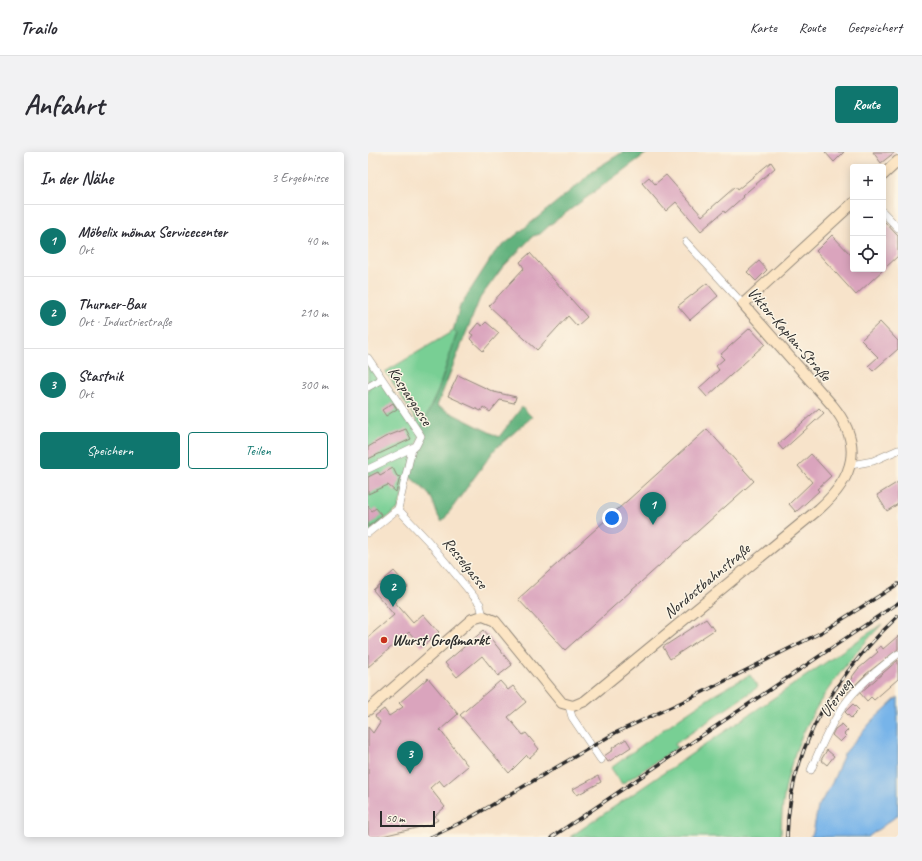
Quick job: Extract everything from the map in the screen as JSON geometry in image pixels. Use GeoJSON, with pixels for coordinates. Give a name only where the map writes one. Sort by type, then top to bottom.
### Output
{"type":"FeatureCollection","features":[{"type":"Feature","properties":{"kind":"street"},"geometry":{"type":"LineString","coordinates":[[886,172],[898,162]]}},
{"type":"Feature","properties":{"kind":"street"},"geometry":{"type":"LineString","coordinates":[[743,304],[850,206]]}},
{"type":"Feature","properties":{"kind":"street"},"geometry":{"type":"LineString","coordinates":[[886,215],[898,228]]}},
{"type":"Feature","properties":{"kind":"street","name":"Viktor-Kaplan-Straße"},"geometry":{"type":"LineString","coordinates":[[686,242],[837,411],[847,428],[851,460]]}},
{"type":"Feature","properties":{"kind":"street","name":"Kaspargasse"},"geometry":{"type":"LineString","coordinates":[[368,358],[421,433],[419,443],[412,448],[398,509]]}},
{"type":"Feature","properties":{"kind":"street"},"geometry":{"type":"LineString","coordinates":[[368,387],[382,379]]}},
{"type":"Feature","properties":{"kind":"street"},"geometry":{"type":"LineString","coordinates":[[368,469],[412,448]]}},
{"type":"Feature","properties":{"kind":"street"},"geometry":{"type":"LineString","coordinates":[[851,460],[873,461],[898,450]]}},
{"type":"Feature","properties":{"kind":"street","name":"Nordostbahnstraße"},"geometry":{"type":"LineString","coordinates":[[569,706],[585,701],[819,509],[841,486],[851,460]]}},
{"type":"Feature","properties":{"kind":"street"},"geometry":{"type":"LineString","coordinates":[[368,533],[398,509]]}},
{"type":"Feature","properties":{"kind":"street","name":"Resselgasse"},"geometry":{"type":"LineString","coordinates":[[398,509],[429,542],[480,604],[483,616],[495,621],[556,698],[569,706]]}},
{"type":"Feature","properties":{"kind":"street"},"geometry":{"type":"LineString","coordinates":[[368,710],[472,619],[483,616]]}},
{"type":"Feature","properties":{"kind":"street","name":"Uferweg"},"geometry":{"type":"LineString","coordinates":[[811,770],[829,732],[845,704],[863,684],[898,654]]}},
{"type":"Feature","properties":{"kind":"street"},"geometry":{"type":"LineString","coordinates":[[569,706],[572,717],[601,760]]}},
{"type":"Feature","properties":{"kind":"green space"},"geometry":{"type":"Polygon","coordinates":[[[623,152],[648,152],[551,224],[540,234],[533,236],[502,268],[480,298],[437,406],[499,437],[522,407],[532,417],[495,449],[442,522],[430,496],[422,487],[407,475],[424,438],[421,428],[438,391],[457,333],[453,331],[460,306],[495,252],[580,183],[592,171],[623,152]]]}},
{"type":"Feature","properties":{"kind":"green space"},"geometry":{"type":"Polygon","coordinates":[[[453,331],[457,333],[438,391],[421,428],[385,372],[453,331]]]}},
{"type":"Feature","properties":{"kind":"green space"},"geometry":{"type":"Polygon","coordinates":[[[368,358],[421,433],[398,509],[368,533],[368,358]]]}},
{"type":"Feature","properties":{"kind":"green space"},"geometry":{"type":"Polygon","coordinates":[[[882,624],[841,671],[809,720],[797,747],[788,775],[783,805],[781,837],[570,837],[882,624]]]}},
{"type":"Feature","properties":{"kind":"green space"},"geometry":{"type":"Polygon","coordinates":[[[750,675],[758,687],[675,744],[677,748],[622,784],[611,768],[696,707],[750,675]]]}},
{"type":"Feature","properties":{"kind":"water"},"geometry":{"type":"Polygon","coordinates":[[[898,697],[898,815],[868,837],[810,837],[813,833],[818,807],[832,783],[844,754],[872,721],[898,697]]]}},
{"type":"Feature","properties":{"kind":"building"},"geometry":{"type":"Polygon","coordinates":[[[825,152],[844,152],[834,162],[825,152]]]}},
{"type":"Feature","properties":{"kind":"building"},"geometry":{"type":"Polygon","coordinates":[[[873,152],[895,152],[881,163],[873,152]]]}},
{"type":"Feature","properties":{"kind":"building"},"geometry":{"type":"Polygon","coordinates":[[[771,162],[775,168],[742,196],[743,197],[725,213],[724,211],[701,231],[676,202],[666,211],[642,183],[649,177],[655,184],[666,175],[702,216],[735,187],[737,190],[771,162]]]}},
{"type":"Feature","properties":{"kind":"building"},"geometry":{"type":"Polygon","coordinates":[[[886,223],[898,236],[898,256],[886,267],[886,223]]]}},
{"type":"Feature","properties":{"kind":"building"},"geometry":{"type":"Polygon","coordinates":[[[832,235],[850,254],[850,272],[881,272],[856,295],[816,251],[832,235]]]}},
{"type":"Feature","properties":{"kind":"building"},"geometry":{"type":"Polygon","coordinates":[[[530,253],[587,317],[577,326],[568,316],[537,350],[489,306],[524,268],[520,262],[530,253]]]}},
{"type":"Feature","properties":{"kind":"building"},"geometry":{"type":"Polygon","coordinates":[[[759,261],[767,270],[756,281],[747,272],[759,261]]]}},
{"type":"Feature","properties":{"kind":"building"},"geometry":{"type":"Polygon","coordinates":[[[707,283],[718,296],[690,320],[678,306],[707,283]]]}},
{"type":"Feature","properties":{"kind":"building"},"geometry":{"type":"Polygon","coordinates":[[[486,322],[499,333],[483,351],[470,339],[473,335],[470,333],[478,323],[482,326],[486,322]]]}},
{"type":"Feature","properties":{"kind":"building"},"geometry":{"type":"Polygon","coordinates":[[[880,322],[898,341],[898,349],[873,371],[868,366],[878,357],[861,340],[880,322]]]}},
{"type":"Feature","properties":{"kind":"building"},"geometry":{"type":"Polygon","coordinates":[[[750,328],[765,344],[707,397],[699,388],[719,370],[716,366],[724,359],[720,355],[750,328]]]}},
{"type":"Feature","properties":{"kind":"building"},"geometry":{"type":"Polygon","coordinates":[[[458,375],[494,392],[516,397],[514,403],[500,400],[490,412],[483,407],[481,411],[448,396],[458,375]]]}},
{"type":"Feature","properties":{"kind":"building"},"geometry":{"type":"Polygon","coordinates":[[[393,403],[397,409],[386,416],[382,410],[393,403]]]}},
{"type":"Feature","properties":{"kind":"building"},"geometry":{"type":"Polygon","coordinates":[[[819,408],[824,413],[783,450],[778,444],[819,408]]]}},
{"type":"Feature","properties":{"kind":"building"},"geometry":{"type":"Polygon","coordinates":[[[406,429],[411,439],[368,459],[368,447],[385,437],[406,429]]]}},
{"type":"Feature","properties":{"kind":"building"},"geometry":{"type":"Polygon","coordinates":[[[707,429],[754,481],[565,650],[518,599],[707,429]]]}},
{"type":"Feature","properties":{"kind":"building"},"geometry":{"type":"Polygon","coordinates":[[[811,454],[831,476],[817,489],[819,491],[796,512],[789,504],[812,482],[798,466],[811,454]]]}},
{"type":"Feature","properties":{"kind":"building"},"geometry":{"type":"Polygon","coordinates":[[[393,468],[397,476],[400,477],[396,492],[388,485],[368,494],[368,477],[378,472],[380,475],[393,468]]]}},
{"type":"Feature","properties":{"kind":"building"},"geometry":{"type":"Polygon","coordinates":[[[898,482],[898,504],[887,511],[877,495],[898,482]]]}},
{"type":"Feature","properties":{"kind":"building"},"geometry":{"type":"Polygon","coordinates":[[[368,506],[372,511],[376,508],[382,515],[368,527],[368,506]]]}},
{"type":"Feature","properties":{"kind":"building"},"geometry":{"type":"Polygon","coordinates":[[[394,571],[408,587],[393,600],[413,623],[423,614],[439,632],[422,647],[409,632],[368,667],[368,637],[394,615],[373,590],[394,571]]]}},
{"type":"Feature","properties":{"kind":"building"},"geometry":{"type":"Polygon","coordinates":[[[706,619],[714,630],[670,659],[663,647],[706,619]]]}},
{"type":"Feature","properties":{"kind":"building"},"geometry":{"type":"Polygon","coordinates":[[[484,630],[512,665],[498,676],[482,656],[457,677],[445,663],[484,630]]]}},
{"type":"Feature","properties":{"kind":"building"},"geometry":{"type":"Polygon","coordinates":[[[898,636],[898,649],[866,674],[846,694],[842,690],[853,678],[852,677],[858,669],[878,652],[876,650],[881,646],[883,649],[898,636]]]}},
{"type":"Feature","properties":{"kind":"building"},"geometry":{"type":"Polygon","coordinates":[[[898,660],[898,679],[874,700],[871,697],[867,701],[860,693],[898,660]]]}},
{"type":"Feature","properties":{"kind":"building"},"geometry":{"type":"Polygon","coordinates":[[[428,678],[458,714],[440,730],[468,766],[444,786],[439,780],[430,788],[445,807],[435,816],[438,820],[429,825],[378,837],[368,837],[368,727],[373,733],[380,722],[375,716],[384,709],[389,716],[403,707],[399,703],[428,678]]]}},
{"type":"Feature","properties":{"kind":"building"},"geometry":{"type":"Polygon","coordinates":[[[500,681],[508,690],[513,686],[526,702],[508,717],[523,735],[526,733],[539,749],[529,758],[527,755],[509,773],[460,715],[500,681]]]}},
{"type":"Feature","properties":{"kind":"building"},"geometry":{"type":"Polygon","coordinates":[[[853,704],[859,710],[851,718],[845,712],[853,704]]]}},
{"type":"Feature","properties":{"kind":"building"},"geometry":{"type":"Polygon","coordinates":[[[842,724],[848,730],[844,734],[846,736],[840,742],[832,735],[835,729],[842,724]]]}},
{"type":"Feature","properties":{"kind":"building"},"geometry":{"type":"Polygon","coordinates":[[[626,739],[631,747],[608,762],[604,756],[613,750],[612,748],[626,739]]]}},
{"type":"Feature","properties":{"kind":"building"},"geometry":{"type":"Polygon","coordinates":[[[827,750],[834,756],[827,765],[821,760],[827,750]]]}},
{"type":"Feature","properties":{"kind":"building"},"geometry":{"type":"Polygon","coordinates":[[[598,776],[601,782],[577,795],[573,789],[598,776]]]}},
{"type":"Feature","properties":{"kind":"railway"},"geometry":{"type":"LineString","coordinates":[[431,837],[468,819],[615,733],[697,695],[822,632],[898,584]]}},
{"type":"Feature","properties":{"kind":"railway"},"geometry":{"type":"LineString","coordinates":[[552,837],[898,603]]}},
{"type":"Feature","properties":{"kind":"railway"},"geometry":{"type":"LineString","coordinates":[[787,837],[790,804],[796,773],[806,744],[820,715],[836,688],[854,663],[898,616]]}},
{"type":"Feature","properties":{"kind":"place","name":"Möbelix mömax Servicecenter"},"geometry":{"type":"Point","coordinates":[653,525]}},
{"type":"Feature","properties":{"kind":"place","name":"Thurner-Bau"},"geometry":{"type":"Point","coordinates":[393,607]}},
{"type":"Feature","properties":{"kind":"place","name":"Wurst Großmarkt"},"geometry":{"type":"Point","coordinates":[384,640]}},
{"type":"Feature","properties":{"kind":"place","name":"Stastnik"},"geometry":{"type":"Point","coordinates":[410,774]}}]}
